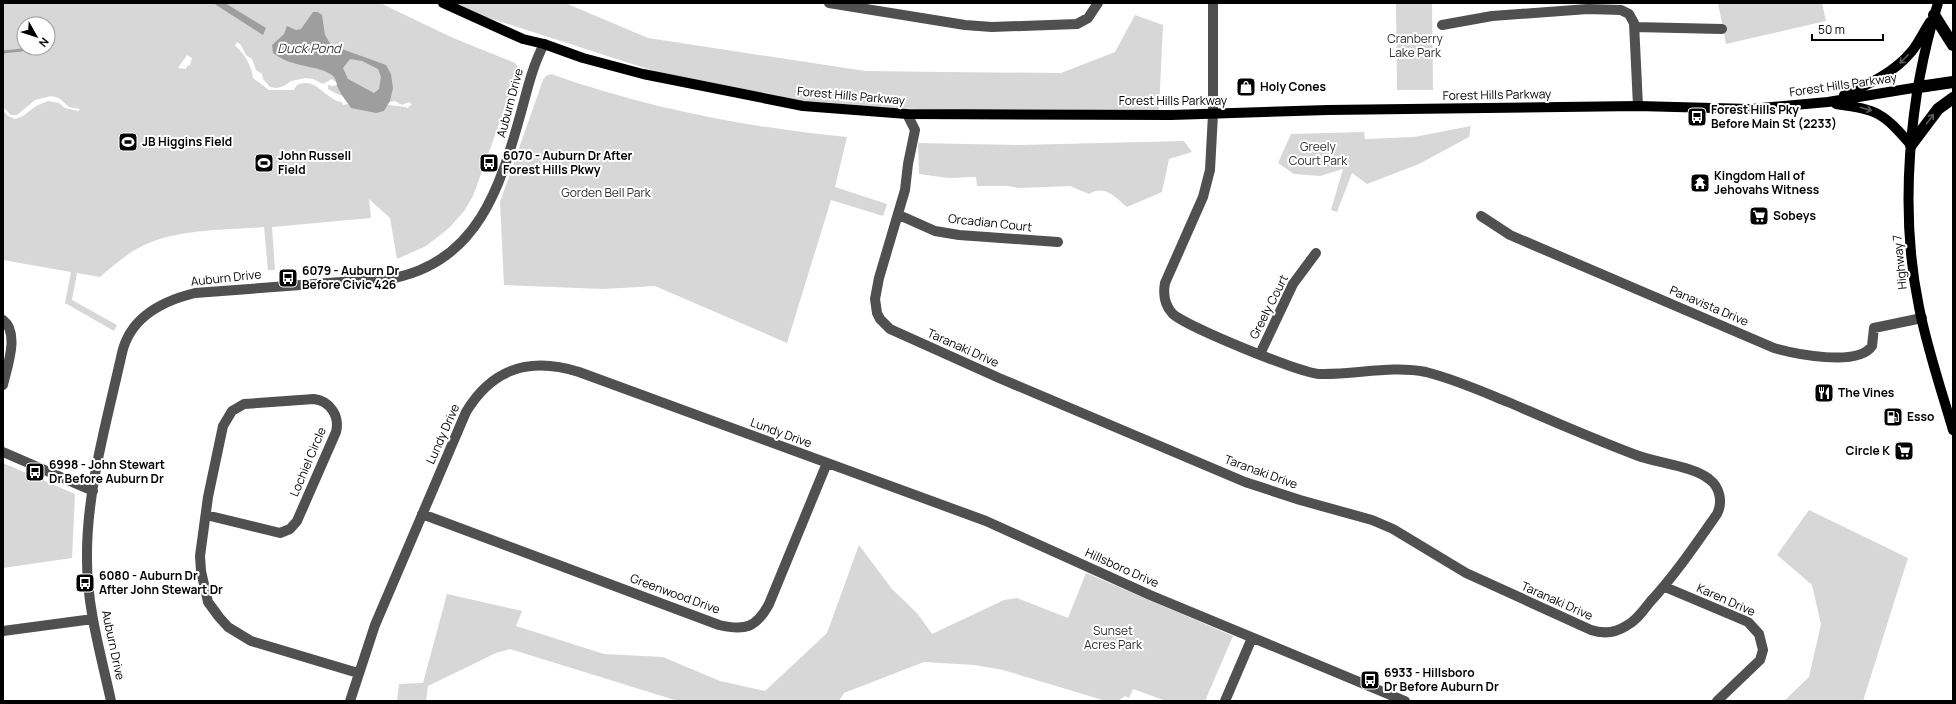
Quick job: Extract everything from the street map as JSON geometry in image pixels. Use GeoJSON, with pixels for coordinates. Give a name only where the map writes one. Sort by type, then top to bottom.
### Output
{"type":"FeatureCollection","features":[{"type":"Feature","properties":{"kind":"highway"},"geometry":{"type":"LineString","coordinates":[[1934,15],[1953,45]]}},
{"type":"Feature","properties":{"kind":"highway"},"geometry":{"type":"LineString","coordinates":[[1919,87],[1953,82]]}},
{"type":"Feature","properties":{"kind":"highway"},"geometry":{"type":"LineString","coordinates":[[1911,145],[1938,109],[1953,98]]}},
{"type":"Feature","properties":{"kind":"main road","name":"Forest Hills Parkway"},"geometry":{"type":"LineString","coordinates":[[443,3],[523,39],[544,44],[590,60],[744,96],[803,106],[907,114],[1213,114],[1328,110],[1638,106],[1750,108],[1828,102],[1919,87]]}},
{"type":"Feature","properties":{"kind":"main road"},"geometry":{"type":"LineString","coordinates":[[1828,102],[1872,83],[1890,72],[1912,51],[1934,15],[1938,3]]}},
{"type":"Feature","properties":{"kind":"main road","name":"Highway 7"},"geometry":{"type":"LineString","coordinates":[[1934,15],[1919,87],[1911,145],[1908,207],[1915,286],[1922,318],[1953,430]]}},
{"type":"Feature","properties":{"kind":"main road"},"geometry":{"type":"LineString","coordinates":[[1828,102],[1858,107],[1876,112],[1890,121],[1911,145]]}},
{"type":"Feature","properties":{"kind":"street"},"geometry":{"type":"LineString","coordinates":[[829,3],[965,25],[992,27],[1077,24],[1088,18],[1098,3]]}},
{"type":"Feature","properties":{"kind":"street","name":"Taranaki Drive"},"geometry":{"type":"LineString","coordinates":[[907,114],[915,130],[908,164],[905,190],[899,215],[879,278],[875,299],[880,319],[890,329],[1245,482],[1300,500],[1372,520],[1386,526],[1413,540],[1466,573],[1591,630],[1601,633],[1611,632],[1627,626],[1634,621],[1665,587],[1719,509],[1719,493],[1715,485],[1704,476],[1640,456],[1484,392],[1428,373],[1398,369],[1319,374],[1292,368],[1178,319],[1171,312],[1164,296],[1165,283],[1203,197],[1208,181],[1213,114],[1213,3]]}},
{"type":"Feature","properties":{"kind":"street"},"geometry":{"type":"LineString","coordinates":[[1442,25],[1492,16],[1588,9],[1624,11],[1632,18],[1634,26],[1638,106]]}},
{"type":"Feature","properties":{"kind":"street"},"geometry":{"type":"LineString","coordinates":[[1634,26],[1722,29]]}},
{"type":"Feature","properties":{"kind":"street","name":"Auburn Drive"},"geometry":{"type":"LineString","coordinates":[[111,701],[93,619],[87,561],[88,531],[93,491],[122,350],[128,335],[139,321],[160,306],[178,297],[195,293],[394,278],[417,272],[449,255],[474,229],[490,202],[512,146],[535,62],[544,44]]}},
{"type":"Feature","properties":{"kind":"street","name":"Orcadian Court"},"geometry":{"type":"LineString","coordinates":[[899,215],[935,231],[959,235],[1058,242]]}},
{"type":"Feature","properties":{"kind":"street","name":"Panavista Drive"},"geometry":{"type":"LineString","coordinates":[[1481,216],[1510,235],[1774,348],[1801,355],[1830,357],[1863,354],[1872,346],[1874,328],[1922,318]]}},
{"type":"Feature","properties":{"kind":"street","name":"Greely Court"},"geometry":{"type":"LineString","coordinates":[[1260,354],[1293,284],[1316,253]]}},
{"type":"Feature","properties":{"kind":"street"},"geometry":{"type":"LineString","coordinates":[[3,320],[10,328],[12,339],[3,385]]}},
{"type":"Feature","properties":{"kind":"street","name":"Lundy Drive"},"geometry":{"type":"LineString","coordinates":[[350,701],[375,625],[466,412],[473,400],[483,389],[499,377],[519,367],[530,365],[554,366],[580,372],[827,464]]}},
{"type":"Feature","properties":{"kind":"street","name":"Lochiel Circle"},"geometry":{"type":"LineString","coordinates":[[206,515],[280,533],[291,528],[303,507],[336,430],[336,415],[330,407],[320,400],[314,399],[244,404],[232,411],[223,426],[214,463],[206,515],[200,556],[204,588],[208,602],[228,627],[250,641],[358,673]]}},
{"type":"Feature","properties":{"kind":"street"},"geometry":{"type":"LineString","coordinates":[[3,452],[93,491]]}},
{"type":"Feature","properties":{"kind":"street","name":"Greenwood Drive"},"geometry":{"type":"LineString","coordinates":[[422,514],[719,625],[740,629],[756,623],[769,604],[827,464]]}},
{"type":"Feature","properties":{"kind":"street","name":"Hillsboro Drive"},"geometry":{"type":"LineString","coordinates":[[827,464],[986,521],[1150,595],[1405,701]]}},
{"type":"Feature","properties":{"kind":"street","name":"Karen Drive"},"geometry":{"type":"LineString","coordinates":[[1665,587],[1748,622],[1759,634],[1763,650],[1760,660],[1717,701]]}},
{"type":"Feature","properties":{"kind":"street"},"geometry":{"type":"LineString","coordinates":[[3,631],[93,619]]}},
{"type":"Feature","properties":{"kind":"street"},"geometry":{"type":"LineString","coordinates":[[1225,701],[1252,638]]}},
{"type":"Feature","properties":{"kind":"green space"},"geometry":{"type":"Polygon","coordinates":[[[3,3],[380,3],[451,37],[515,63],[519,69],[473,196],[464,211],[449,228],[426,246],[397,259],[390,218],[369,199],[371,218],[272,227],[275,270],[268,270],[264,227],[195,232],[167,237],[146,244],[132,252],[100,277],[77,273],[72,300],[117,325],[114,331],[65,303],[71,272],[3,260],[3,110],[8,116],[15,119],[23,116],[36,106],[48,101],[59,103],[65,108],[78,111],[80,109],[69,107],[59,98],[51,96],[35,100],[17,115],[11,115],[3,107],[3,3]],[[237,42],[235,46],[247,60],[253,74],[253,78],[269,90],[294,90],[297,85],[304,83],[315,86],[330,97],[342,102],[343,105],[376,104],[408,108],[412,105],[409,102],[402,105],[395,101],[378,103],[351,99],[328,89],[328,85],[334,86],[338,84],[332,79],[323,84],[313,79],[306,78],[291,81],[284,86],[277,88],[270,87],[263,79],[262,74],[256,70],[252,59],[246,55],[241,45],[237,42]],[[187,55],[178,68],[186,69],[187,66],[190,65],[192,58],[187,55]]]}},
{"type":"Feature","properties":{"kind":"green space"},"geometry":{"type":"Polygon","coordinates":[[[453,3],[565,3],[648,38],[865,71],[1061,73],[1115,52],[1135,15],[1163,25],[1159,110],[966,111],[822,105],[685,81],[483,16],[453,3]]]}},
{"type":"Feature","properties":{"kind":"green space","name":"Cranberry Lake Park"},"geometry":{"type":"Polygon","coordinates":[[[1396,3],[1432,3],[1433,90],[1397,90],[1396,3]]]}},
{"type":"Feature","properties":{"kind":"green space"},"geometry":{"type":"Polygon","coordinates":[[[1718,3],[1822,3],[1826,21],[1726,44],[1718,3]]]}},
{"type":"Feature","properties":{"kind":"green space","name":"Gorden Bell Park"},"geometry":{"type":"Polygon","coordinates":[[[551,74],[623,97],[734,122],[847,137],[835,187],[887,204],[883,216],[831,200],[787,343],[655,286],[603,289],[504,285],[500,202],[543,80],[546,76],[551,74]]]}},
{"type":"Feature","properties":{"kind":"green space","name":"Greely Court Park"},"geometry":{"type":"Polygon","coordinates":[[[1471,126],[1469,137],[1419,164],[1367,184],[1352,173],[1337,212],[1331,210],[1343,169],[1320,176],[1294,174],[1278,163],[1291,134],[1364,132],[1365,139],[1414,137],[1471,126]]]}},
{"type":"Feature","properties":{"kind":"green space"},"geometry":{"type":"Polygon","coordinates":[[[1184,141],[1192,152],[1169,159],[1162,192],[1127,207],[1110,193],[1100,190],[1089,194],[1070,186],[1019,188],[1007,186],[977,186],[976,177],[948,178],[919,174],[918,143],[1019,145],[1184,141]]]}},
{"type":"Feature","properties":{"kind":"green space"},"geometry":{"type":"Polygon","coordinates":[[[3,463],[75,494],[72,558],[3,568],[3,463]]]}},
{"type":"Feature","properties":{"kind":"green space"},"geometry":{"type":"Polygon","coordinates":[[[1809,510],[1908,558],[1863,701],[1784,701],[1809,677],[1821,624],[1812,585],[1777,555],[1809,510]]]}},
{"type":"Feature","properties":{"kind":"green space","name":"Sunset Acres Park"},"geometry":{"type":"Polygon","coordinates":[[[859,545],[892,589],[917,613],[932,634],[1004,600],[1017,598],[1068,618],[1086,573],[1233,636],[1205,701],[1166,701],[1133,689],[1129,698],[1125,696],[1118,701],[1106,701],[1003,670],[974,665],[924,662],[844,693],[839,701],[678,701],[510,649],[496,653],[428,686],[426,701],[397,701],[399,684],[423,683],[447,594],[522,611],[516,626],[604,654],[663,657],[720,681],[765,691],[827,633],[859,545]]]}},
{"type":"Feature","properties":{"kind":"water"},"geometry":{"type":"Polygon","coordinates":[[[213,3],[225,3],[266,28],[263,35],[213,3]]]}},
{"type":"Feature","properties":{"kind":"water","name":"Duck Pond"},"geometry":{"type":"Polygon","coordinates":[[[313,12],[318,12],[322,15],[325,35],[331,45],[386,65],[391,74],[393,88],[390,101],[384,111],[376,113],[351,108],[340,92],[335,79],[328,72],[288,61],[273,53],[272,45],[284,34],[287,26],[296,30],[301,29],[313,12]],[[350,59],[343,68],[348,79],[374,93],[379,89],[381,77],[378,69],[362,61],[350,59]]]}},
{"type":"Feature","properties":{"kind":"waterway"},"geometry":{"type":"LineString","coordinates":[[3,52],[16,51]]}},
{"type":"Feature","properties":{"kind":"place","name":"Holy Cones"},"geometry":{"type":"Point","coordinates":[1246,87]}},
{"type":"Feature","properties":{"kind":"place","name":"Forest Hills Pky Before Main St (2233)"},"geometry":{"type":"Point","coordinates":[1697,117]}},
{"type":"Feature","properties":{"kind":"place","name":"JB Higgins Field"},"geometry":{"type":"Point","coordinates":[128,142]}},
{"type":"Feature","properties":{"kind":"place","name":"John Russell Field"},"geometry":{"type":"Point","coordinates":[264,163]}},
{"type":"Feature","properties":{"kind":"place","name":"6070 - Auburn Dr After Forest Hills Pkwy"},"geometry":{"type":"Point","coordinates":[489,163]}},
{"type":"Feature","properties":{"kind":"place","name":"Kingdom Hall of Jehovahs Witness"},"geometry":{"type":"Point","coordinates":[1700,183]}},
{"type":"Feature","properties":{"kind":"place","name":"Sobeys"},"geometry":{"type":"Point","coordinates":[1759,216]}},
{"type":"Feature","properties":{"kind":"place","name":"6079 - Auburn Dr Before Civic 426"},"geometry":{"type":"Point","coordinates":[288,278]}},
{"type":"Feature","properties":{"kind":"place","name":"The Vines"},"geometry":{"type":"Point","coordinates":[1824,393]}},
{"type":"Feature","properties":{"kind":"place","name":"Esso"},"geometry":{"type":"Point","coordinates":[1893,417]}},
{"type":"Feature","properties":{"kind":"place","name":"Circle K"},"geometry":{"type":"Point","coordinates":[1904,451]}},
{"type":"Feature","properties":{"kind":"place","name":"6998 - John Stewart Dr Before Auburn Dr"},"geometry":{"type":"Point","coordinates":[35,472]}},
{"type":"Feature","properties":{"kind":"place","name":"6080 - Auburn Dr After John Stewart Dr"},"geometry":{"type":"Point","coordinates":[85,583]}},
{"type":"Feature","properties":{"kind":"place","name":"6933 - Hillsboro Dr Before Auburn Dr"},"geometry":{"type":"Point","coordinates":[1370,680]}}]}
